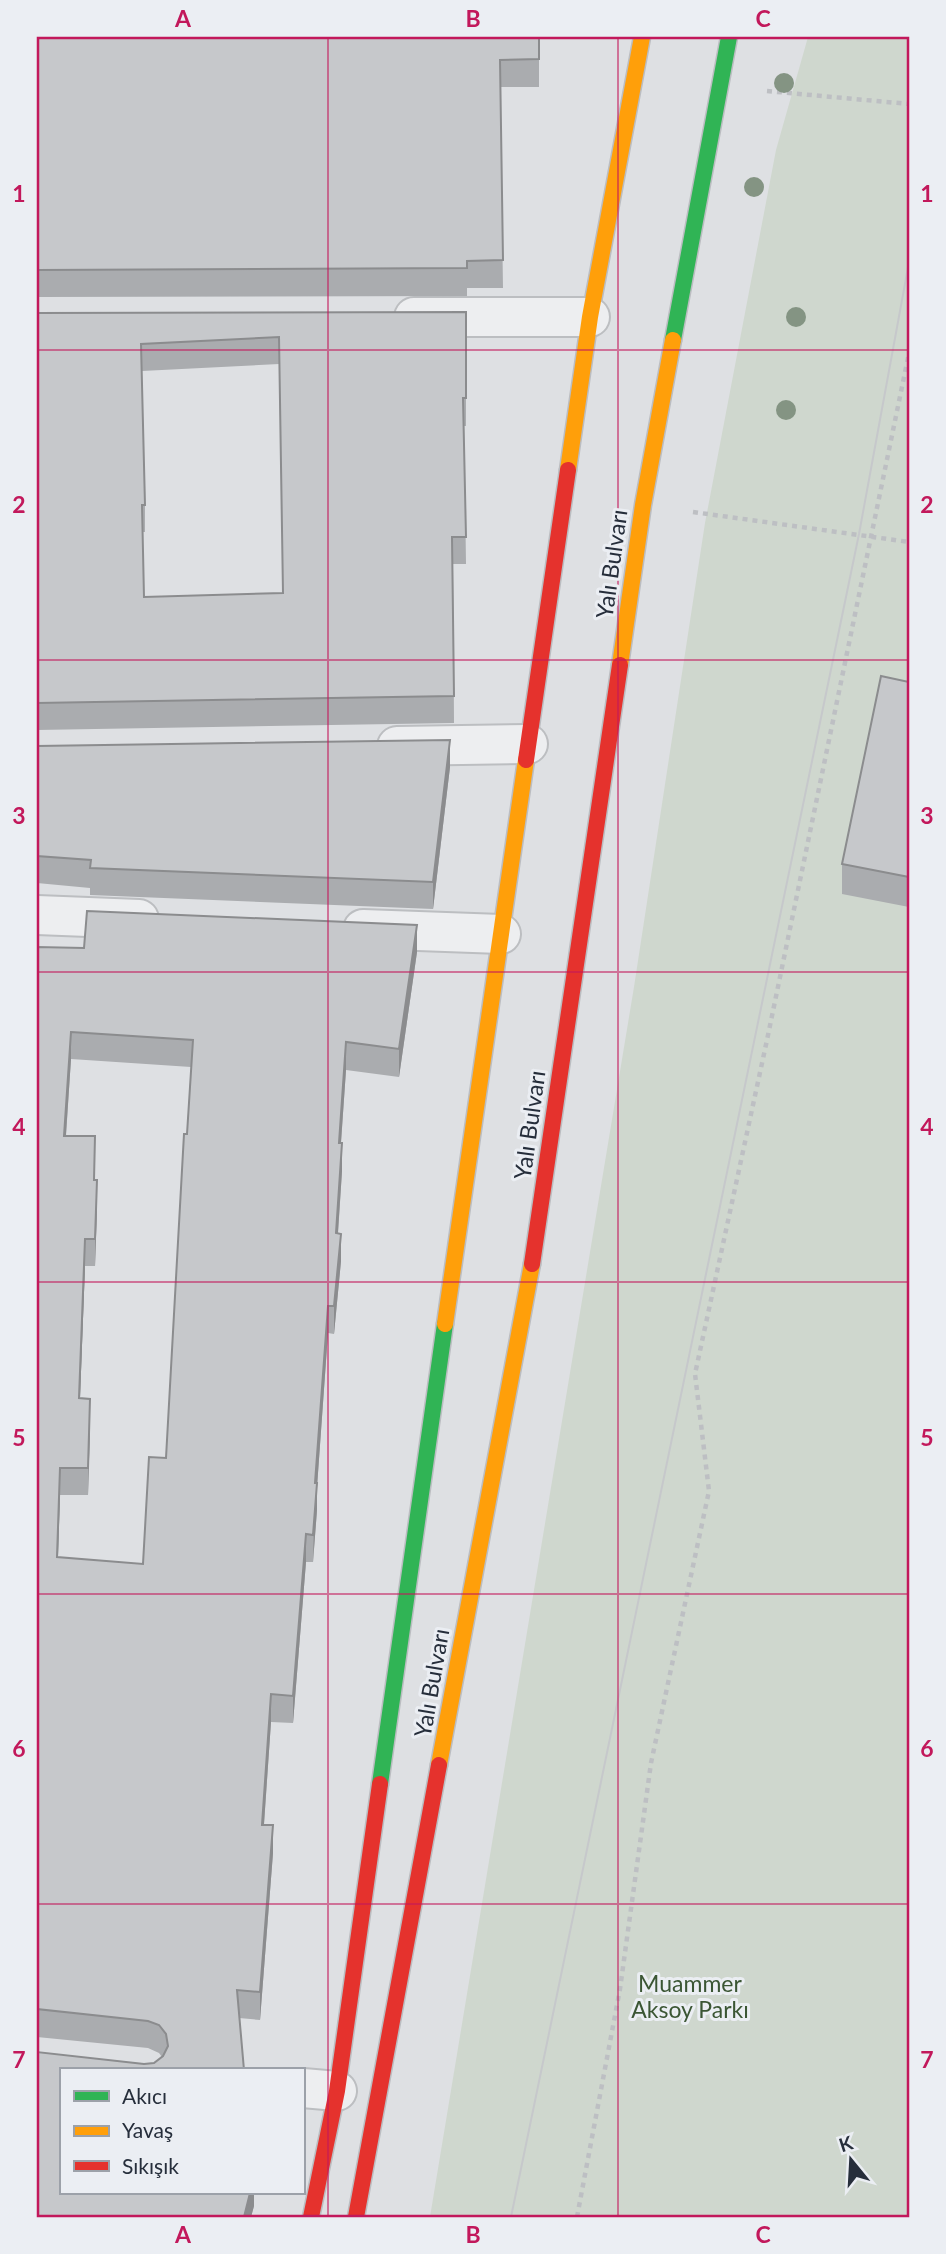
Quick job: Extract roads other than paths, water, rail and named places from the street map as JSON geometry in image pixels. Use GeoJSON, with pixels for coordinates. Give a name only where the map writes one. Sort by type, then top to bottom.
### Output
{"type":"FeatureCollection","features":[{"type":"Feature","properties":{"kind":"main road","name":"Yalı Bulvarı"},"geometry":{"type":"LineString","coordinates":[[311,2217],[320,2090],[501,934],[590,317],[642,37]]}},
{"type":"Feature","properties":{"kind":"main road","name":"Yalı Bulvarı"},"geometry":{"type":"LineString","coordinates":[[356,2217],[536,1241],[643,506],[729,37]]}},
{"type":"Feature","properties":{"kind":"street"},"geometry":{"type":"LineString","coordinates":[[383,318],[590,317]]}},
{"type":"Feature","properties":{"kind":"street"},"geometry":{"type":"LineString","coordinates":[[365,747],[528,744]]}},
{"type":"Feature","properties":{"kind":"street"},"geometry":{"type":"LineString","coordinates":[[37,915],[173,920]]}},
{"type":"Feature","properties":{"kind":"street"},"geometry":{"type":"LineString","coordinates":[[323,927],[501,934]]}},
{"type":"Feature","properties":{"kind":"tram line"},"geometry":{"type":"LineString","coordinates":[[511,2217],[859,534],[909,262]]}},
{"type":"Feature","properties":{"kind":"park label","name":"Muammer Aksoy Parkı"},"geometry":{"type":"Point","coordinates":[690,1997]}}]}
